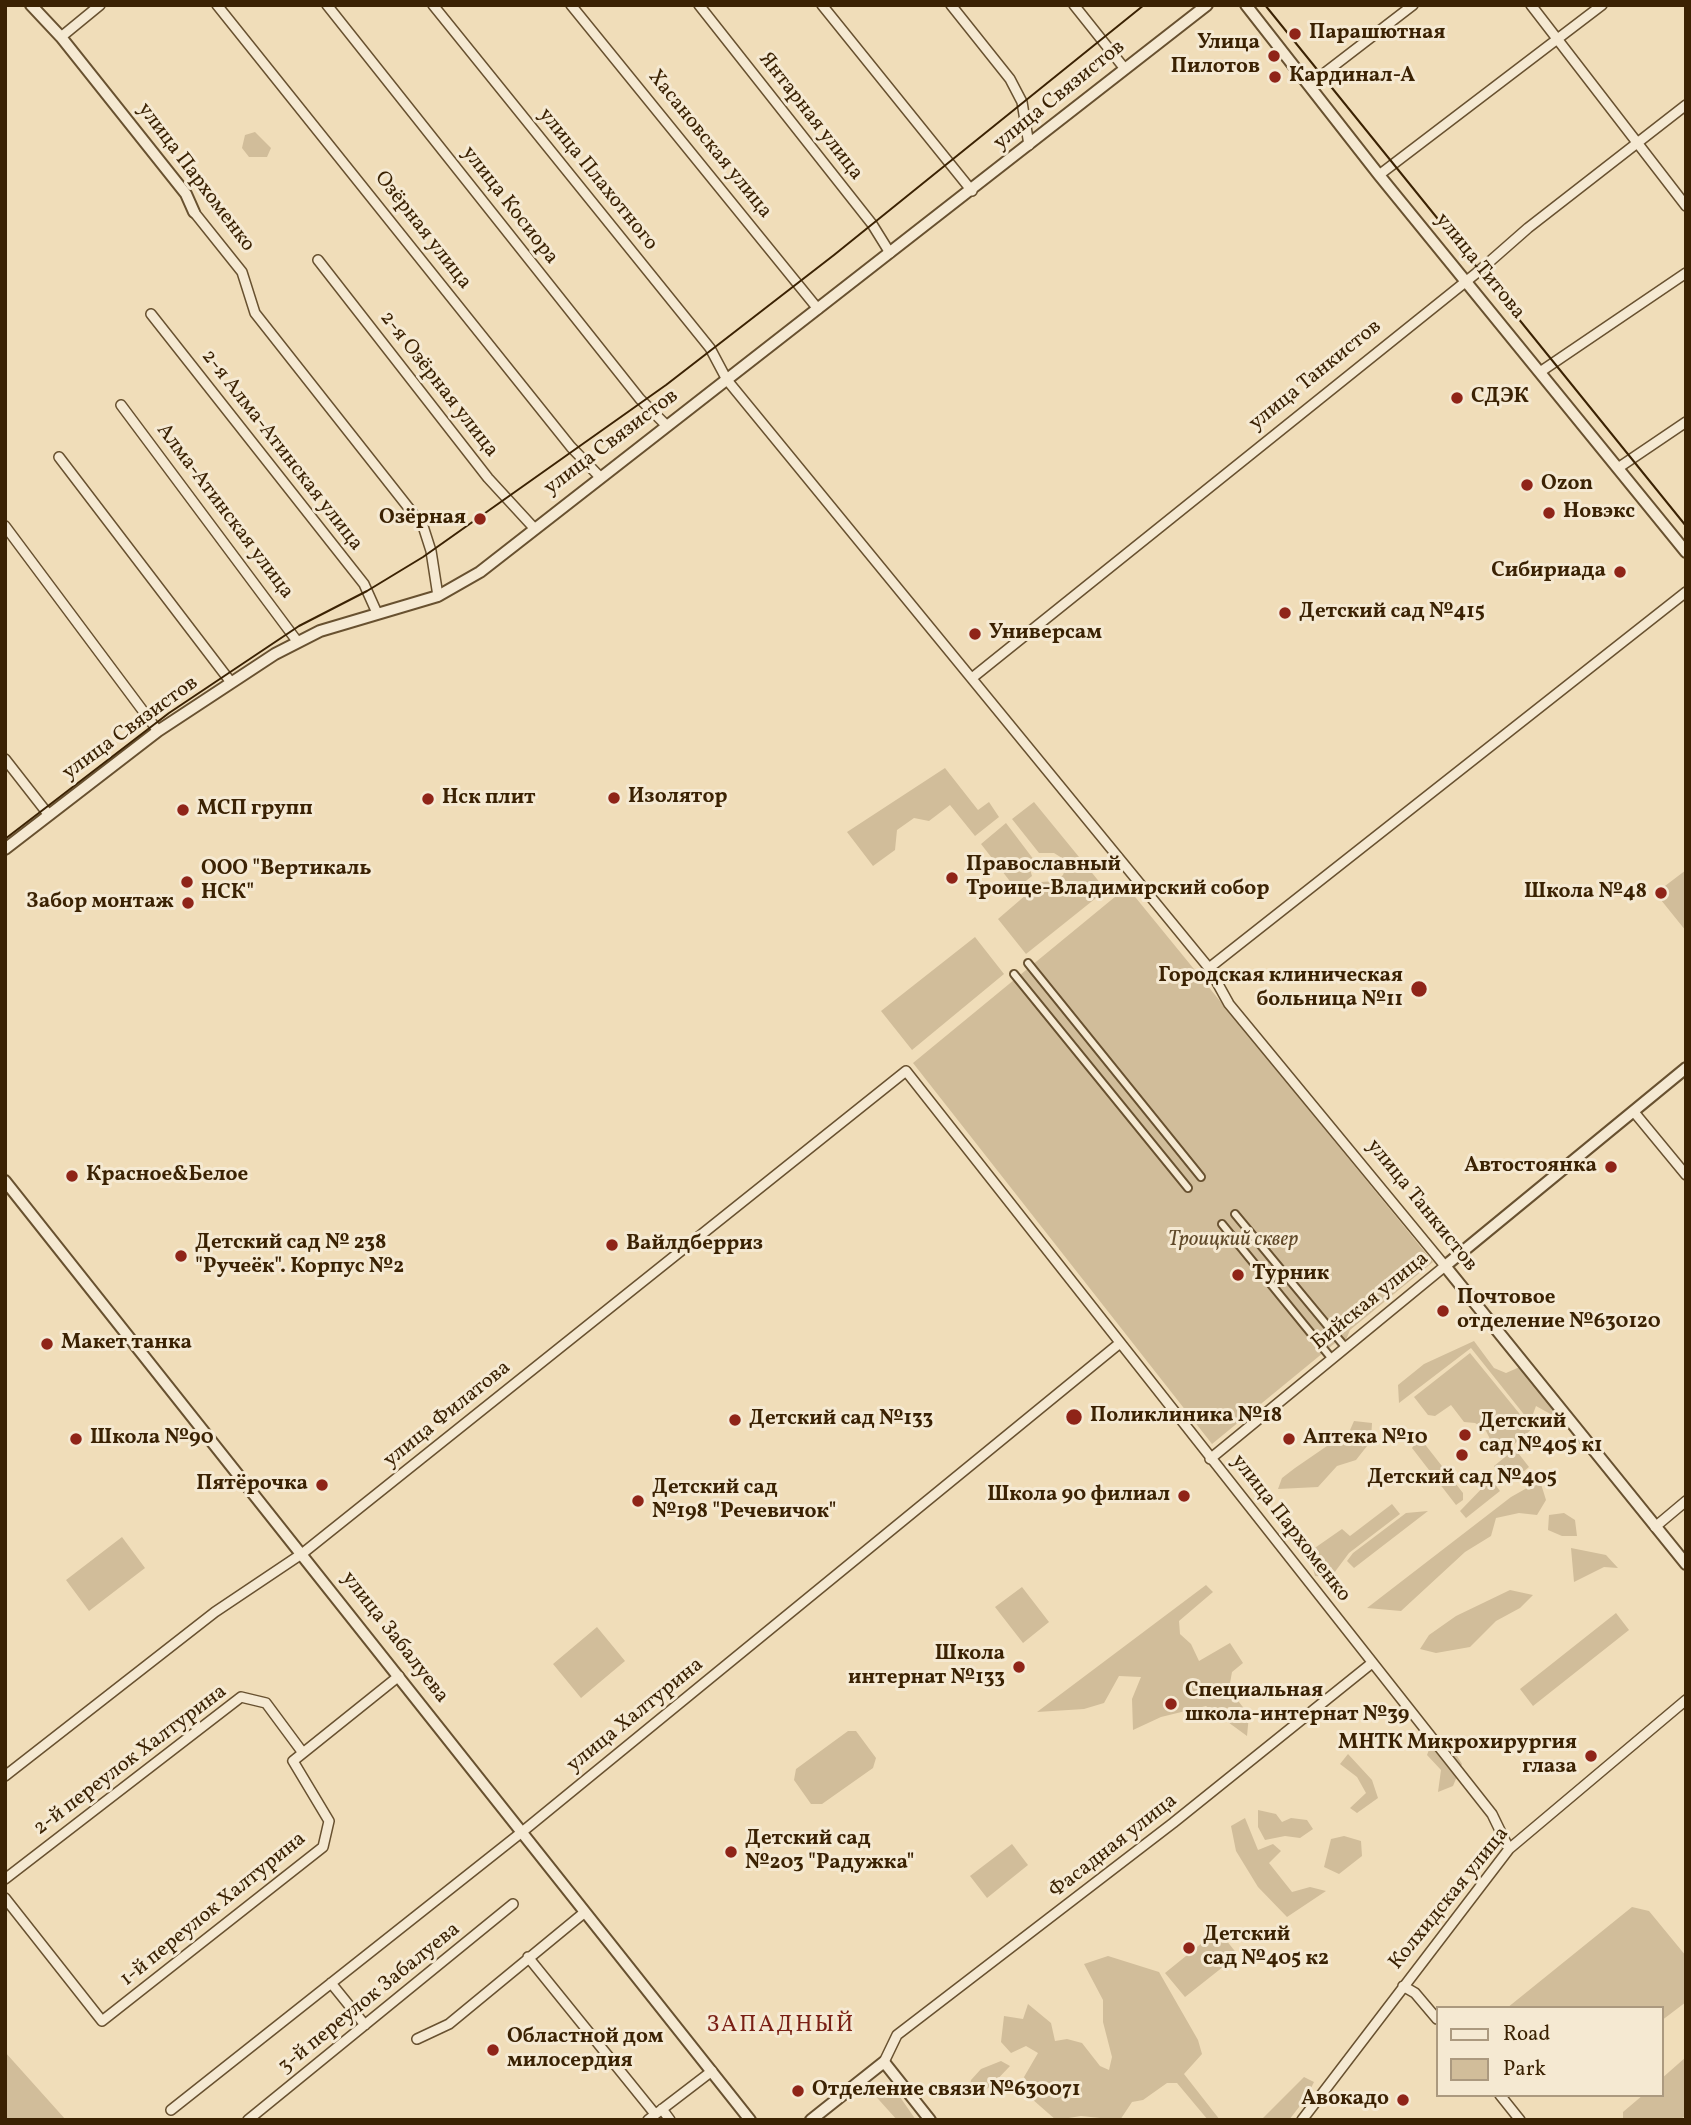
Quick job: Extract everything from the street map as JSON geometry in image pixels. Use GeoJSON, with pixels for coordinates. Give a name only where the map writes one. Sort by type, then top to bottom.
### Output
{"type":"FeatureCollection","features":[{"type":"Feature","properties":{"kind":"street","name":"улица Пархоменко"},"geometry":{"type":"LineString","coordinates":[[31,5],[61,37],[186,194],[194,212],[242,272],[255,313],[423,526],[431,551],[438,596]]}},
{"type":"Feature","properties":{"kind":"street"},"geometry":{"type":"LineString","coordinates":[[61,37],[100,5]]}},
{"type":"Feature","properties":{"kind":"street","name":"Озёрная улица"},"geometry":{"type":"LineString","coordinates":[[217,5],[571,447],[600,477]]}},
{"type":"Feature","properties":{"kind":"street","name":"улица Косиора"},"geometry":{"type":"LineString","coordinates":[[327,5],[640,399],[667,426]]}},
{"type":"Feature","properties":{"kind":"street","name":"улица Плахотного"},"geometry":{"type":"LineString","coordinates":[[433,5],[710,348],[727,380]]}},
{"type":"Feature","properties":{"kind":"street","name":"Хасановская улица"},"geometry":{"type":"LineString","coordinates":[[572,5],[818,309]]}},
{"type":"Feature","properties":{"kind":"street","name":"Янтарная улица"},"geometry":{"type":"LineString","coordinates":[[699,5],[872,224],[890,253]]}},
{"type":"Feature","properties":{"kind":"street"},"geometry":{"type":"LineString","coordinates":[[822,5],[972,191]]}},
{"type":"Feature","properties":{"kind":"street"},"geometry":{"type":"LineString","coordinates":[[951,5],[1010,79],[1022,102],[1030,145]]}},
{"type":"Feature","properties":{"kind":"street"},"geometry":{"type":"LineString","coordinates":[[1074,5],[1125,69]]}},
{"type":"Feature","properties":{"kind":"street","name":"улица Связистов"},"geometry":{"type":"LineString","coordinates":[[5,849],[158,731],[230,681],[298,641],[320,631],[438,596],[480,572],[972,191],[1207,5]]}},
{"type":"Feature","properties":{"kind":"street","name":"улица Титова"},"geometry":{"type":"LineString","coordinates":[[1246,5],[1379,176],[1686,552]]}},
{"type":"Feature","properties":{"kind":"street"},"geometry":{"type":"LineString","coordinates":[[1309,85],[1412,5]]}},
{"type":"Feature","properties":{"kind":"street"},"geometry":{"type":"LineString","coordinates":[[1531,5],[1686,206]]}},
{"type":"Feature","properties":{"kind":"street"},"geometry":{"type":"LineString","coordinates":[[1379,176],[1602,5]]}},
{"type":"Feature","properties":{"kind":"street","name":"улица Танкистов"},"geometry":{"type":"LineString","coordinates":[[972,678],[1686,104]]}},
{"type":"Feature","properties":{"kind":"street","name":"2-я Озёрная улица"},"geometry":{"type":"LineString","coordinates":[[318,260],[488,478],[534,528]]}},
{"type":"Feature","properties":{"kind":"street"},"geometry":{"type":"LineString","coordinates":[[1540,372],[1686,273]]}},
{"type":"Feature","properties":{"kind":"street","name":"2-я Алма-Атинская улица"},"geometry":{"type":"LineString","coordinates":[[151,314],[364,584],[377,613]]}},
{"type":"Feature","properties":{"kind":"street","name":"улица Танкистов"},"geometry":{"type":"LineString","coordinates":[[727,380],[1209,968],[1229,1004],[1686,1564]]}},
{"type":"Feature","properties":{"kind":"street","name":"Алма-Атинская улица"},"geometry":{"type":"LineString","coordinates":[[121,405],[298,641]]}},
{"type":"Feature","properties":{"kind":"street"},"geometry":{"type":"LineString","coordinates":[[1618,468],[1686,422]]}},
{"type":"Feature","properties":{"kind":"street"},"geometry":{"type":"LineString","coordinates":[[59,457],[230,681]]}},
{"type":"Feature","properties":{"kind":"street"},"geometry":{"type":"LineString","coordinates":[[5,526],[158,731]]}},
{"type":"Feature","properties":{"kind":"street"},"geometry":{"type":"LineString","coordinates":[[1209,968],[1686,592]]}},
{"type":"Feature","properties":{"kind":"street"},"geometry":{"type":"LineString","coordinates":[[5,759],[48,814]]}},
{"type":"Feature","properties":{"kind":"street"},"geometry":{"type":"LineString","coordinates":[[1028,963],[1201,1177]]}},
{"type":"Feature","properties":{"kind":"street"},"geometry":{"type":"LineString","coordinates":[[1014,974],[1188,1188]]}},
{"type":"Feature","properties":{"kind":"street","name":"Бийская улица"},"geometry":{"type":"LineString","coordinates":[[1210,1458],[1686,1068]]}},
{"type":"Feature","properties":{"kind":"street","name":"улица Пархоменко"},"geometry":{"type":"LineString","coordinates":[[905,1071],[1497,1820],[1508,1849]]}},
{"type":"Feature","properties":{"kind":"street","name":"улица Филатова"},"geometry":{"type":"LineString","coordinates":[[5,1776],[215,1612],[303,1553],[905,1071]]}},
{"type":"Feature","properties":{"kind":"street"},"geometry":{"type":"LineString","coordinates":[[1634,1112],[1686,1175]]}},
{"type":"Feature","properties":{"kind":"street","name":"улица Забалуева"},"geometry":{"type":"LineString","coordinates":[[5,1181],[303,1553],[750,2120]]}},
{"type":"Feature","properties":{"kind":"street"},"geometry":{"type":"LineString","coordinates":[[1235,1214],[1346,1348]]}},
{"type":"Feature","properties":{"kind":"street"},"geometry":{"type":"LineString","coordinates":[[1222,1224],[1332,1359]]}},
{"type":"Feature","properties":{"kind":"street","name":"улица Халтурина"},"geometry":{"type":"LineString","coordinates":[[171,2110],[522,1832],[1120,1343]]}},
{"type":"Feature","properties":{"kind":"street"},"geometry":{"type":"LineString","coordinates":[[1656,1527],[1686,1501]]}},
{"type":"Feature","properties":{"kind":"street","name":"Фасадная улица"},"geometry":{"type":"LineString","coordinates":[[884,2062],[897,2035],[1164,1830],[1372,1663]]}},
{"type":"Feature","properties":{"kind":"street"},"geometry":{"type":"LineString","coordinates":[[303,1753],[399,1676]]}},
{"type":"Feature","properties":{"kind":"street","name":"2-й переулок Халтурина"},"geometry":{"type":"LineString","coordinates":[[5,1879],[241,1697],[266,1703],[303,1753]]}},
{"type":"Feature","properties":{"kind":"street","name":"Колхидская улица"},"geometry":{"type":"LineString","coordinates":[[1302,2120],[1508,1849],[1686,1700]]}},
{"type":"Feature","properties":{"kind":"street","name":"1-й переулок Халтурина"},"geometry":{"type":"LineString","coordinates":[[5,1898],[102,2021],[323,1847],[329,1821],[293,1761],[303,1753]]}},
{"type":"Feature","properties":{"kind":"street","name":"3-й переулок Забалуева"},"geometry":{"type":"LineString","coordinates":[[248,2120],[513,1905]]}},
{"type":"Feature","properties":{"kind":"street"},"geometry":{"type":"LineString","coordinates":[[418,2039],[449,2024],[585,1912]]}},
{"type":"Feature","properties":{"kind":"street"},"geometry":{"type":"LineString","coordinates":[[528,1957],[655,2114],[670,2120]]}},
{"type":"Feature","properties":{"kind":"street"},"geometry":{"type":"LineString","coordinates":[[331,1983],[365,2025]]}},
{"type":"Feature","properties":{"kind":"street"},"geometry":{"type":"LineString","coordinates":[[1403,1986],[1415,1993],[1436,2018]]}},
{"type":"Feature","properties":{"kind":"street"},"geometry":{"type":"LineString","coordinates":[[811,2120],[884,2062],[930,2120]]}},
{"type":"Feature","properties":{"kind":"street"},"geometry":{"type":"LineString","coordinates":[[655,2114],[712,2071]]}},
{"type":"Feature","properties":{"kind":"street"},"geometry":{"type":"LineString","coordinates":[[1502,2097],[1520,2120]]}},
{"type":"Feature","properties":{"kind":"green space"},"geometry":{"type":"Polygon","coordinates":[[[255,132],[271,148],[267,157],[249,157],[242,148],[245,135],[255,132]]]}},
{"type":"Feature","properties":{"kind":"green space"},"geometry":{"type":"Polygon","coordinates":[[[945,768],[978,810],[989,802],[999,817],[975,836],[950,805],[929,821],[914,818],[897,830],[895,850],[873,866],[847,832],[945,768]]]}},
{"type":"Feature","properties":{"kind":"green space"},"geometry":{"type":"Polygon","coordinates":[[[1034,802],[1106,890],[1026,954],[998,919],[1041,882],[1056,881],[1063,875],[1066,867],[1062,858],[1054,853],[1039,853],[1012,819],[1034,802]]]}},
{"type":"Feature","properties":{"kind":"green space"},"geometry":{"type":"Polygon","coordinates":[[[1006,823],[1034,860],[1029,866],[1032,876],[1016,889],[981,844],[1006,823]]]}},
{"type":"Feature","properties":{"kind":"green space"},"geometry":{"type":"Polygon","coordinates":[[[1686,870],[1686,931],[1661,900],[1661,889],[1686,870]]]}},
{"type":"Feature","properties":{"kind":"green space","name":"Троицкий сквер"},"geometry":{"type":"Polygon","coordinates":[[[1127,887],[1433,1262],[1350,1330],[1346,1340],[1340,1339],[1212,1444],[913,1063],[1127,887]]]}},
{"type":"Feature","properties":{"kind":"green space"},"geometry":{"type":"Polygon","coordinates":[[[975,937],[1004,974],[912,1050],[881,1011],[975,937]]]}},
{"type":"Feature","properties":{"kind":"green space"},"geometry":{"type":"Polygon","coordinates":[[[1474,1341],[1494,1368],[1506,1373],[1522,1366],[1555,1408],[1554,1416],[1536,1406],[1530,1422],[1471,1348],[1399,1403],[1398,1385],[1424,1364],[1474,1341]]]}},
{"type":"Feature","properties":{"kind":"green space"},"geometry":{"type":"Polygon","coordinates":[[[1470,1353],[1532,1429],[1499,1457],[1485,1429],[1475,1423],[1464,1422],[1451,1405],[1435,1416],[1428,1415],[1414,1397],[1470,1353]]]}},
{"type":"Feature","properties":{"kind":"green space"},"geometry":{"type":"Polygon","coordinates":[[[1354,1421],[1372,1423],[1371,1441],[1356,1460],[1337,1466],[1318,1487],[1278,1489],[1282,1478],[1295,1468],[1327,1446],[1347,1437],[1354,1421]]]}},
{"type":"Feature","properties":{"kind":"green space"},"geometry":{"type":"Polygon","coordinates":[[[1420,1438],[1463,1493],[1463,1500],[1456,1505],[1412,1448],[1420,1438]]]}},
{"type":"Feature","properties":{"kind":"green space"},"geometry":{"type":"Polygon","coordinates":[[[1515,1449],[1529,1467],[1508,1484],[1494,1466],[1515,1449]]]}},
{"type":"Feature","properties":{"kind":"green space"},"geometry":{"type":"Polygon","coordinates":[[[1491,1479],[1500,1491],[1466,1518],[1460,1511],[1491,1479]]]}},
{"type":"Feature","properties":{"kind":"green space"},"geometry":{"type":"Polygon","coordinates":[[[1534,1484],[1541,1484],[1546,1500],[1537,1515],[1519,1513],[1496,1518],[1491,1536],[1465,1552],[1401,1611],[1367,1608],[1511,1497],[1534,1484]]]}},
{"type":"Feature","properties":{"kind":"green space"},"geometry":{"type":"Polygon","coordinates":[[[1392,1504],[1400,1514],[1349,1553],[1331,1577],[1315,1576],[1309,1552],[1342,1529],[1350,1536],[1392,1504]]]}},
{"type":"Feature","properties":{"kind":"green space"},"geometry":{"type":"Polygon","coordinates":[[[1428,1511],[1354,1568],[1347,1561],[1353,1553],[1406,1513],[1428,1511]]]}},
{"type":"Feature","properties":{"kind":"green space"},"geometry":{"type":"Polygon","coordinates":[[[1564,1513],[1575,1520],[1577,1536],[1562,1536],[1548,1530],[1549,1515],[1564,1513]]]}},
{"type":"Feature","properties":{"kind":"green space"},"geometry":{"type":"Polygon","coordinates":[[[122,1537],[145,1568],[89,1611],[66,1580],[122,1537]]]}},
{"type":"Feature","properties":{"kind":"green space"},"geometry":{"type":"Polygon","coordinates":[[[1571,1548],[1606,1555],[1618,1568],[1604,1567],[1574,1582],[1571,1548]]]}},
{"type":"Feature","properties":{"kind":"green space"},"geometry":{"type":"Polygon","coordinates":[[[1206,1585],[1213,1592],[1179,1621],[1180,1634],[1191,1644],[1199,1661],[1230,1643],[1243,1663],[1232,1672],[1229,1689],[1249,1715],[1247,1736],[1206,1706],[1161,1717],[1133,1730],[1132,1699],[1141,1677],[1119,1676],[1104,1703],[1084,1709],[1037,1712],[1206,1585]]]}},
{"type":"Feature","properties":{"kind":"green space"},"geometry":{"type":"Polygon","coordinates":[[[1022,1587],[1049,1622],[1023,1643],[995,1607],[1022,1587]]]}},
{"type":"Feature","properties":{"kind":"green space"},"geometry":{"type":"Polygon","coordinates":[[[1510,1590],[1533,1595],[1520,1608],[1496,1621],[1470,1647],[1436,1653],[1420,1649],[1429,1635],[1456,1616],[1510,1590]]]}},
{"type":"Feature","properties":{"kind":"green space"},"geometry":{"type":"Polygon","coordinates":[[[1616,1613],[1629,1630],[1533,1706],[1520,1689],[1616,1613]]]}},
{"type":"Feature","properties":{"kind":"green space"},"geometry":{"type":"Polygon","coordinates":[[[597,1627],[625,1661],[581,1698],[553,1664],[597,1627]]]}},
{"type":"Feature","properties":{"kind":"green space"},"geometry":{"type":"Polygon","coordinates":[[[848,1731],[856,1731],[876,1758],[873,1768],[822,1804],[811,1804],[794,1780],[796,1769],[848,1731]]]}},
{"type":"Feature","properties":{"kind":"green space"},"geometry":{"type":"Polygon","coordinates":[[[1430,1747],[1452,1748],[1462,1764],[1453,1786],[1438,1792],[1441,1770],[1427,1755],[1430,1747]]]}},
{"type":"Feature","properties":{"kind":"green space"},"geometry":{"type":"Polygon","coordinates":[[[1348,1754],[1372,1780],[1378,1798],[1357,1813],[1350,1808],[1366,1793],[1357,1777],[1340,1764],[1348,1754]]]}},
{"type":"Feature","properties":{"kind":"green space"},"geometry":{"type":"Polygon","coordinates":[[[1258,1810],[1276,1814],[1282,1822],[1291,1818],[1307,1820],[1313,1829],[1300,1838],[1285,1836],[1265,1840],[1258,1827],[1258,1810]]]}},
{"type":"Feature","properties":{"kind":"green space"},"geometry":{"type":"Polygon","coordinates":[[[1245,1818],[1258,1850],[1273,1844],[1281,1851],[1269,1863],[1292,1892],[1310,1887],[1326,1891],[1287,1917],[1258,1887],[1236,1851],[1231,1826],[1245,1818]]]}},
{"type":"Feature","properties":{"kind":"green space"},"geometry":{"type":"Polygon","coordinates":[[[1344,1836],[1361,1841],[1362,1856],[1339,1874],[1324,1867],[1331,1839],[1344,1836]]]}},
{"type":"Feature","properties":{"kind":"green space"},"geometry":{"type":"Polygon","coordinates":[[[1012,1844],[1028,1865],[987,1898],[970,1876],[1012,1844]]]}},
{"type":"Feature","properties":{"kind":"green space"},"geometry":{"type":"Polygon","coordinates":[[[1632,1907],[1649,1911],[1686,1956],[1686,2002],[1663,2019],[1663,2006],[1509,2006],[1632,1907]]]}},
{"type":"Feature","properties":{"kind":"green space"},"geometry":{"type":"Polygon","coordinates":[[[1218,1930],[1238,1955],[1185,1997],[1165,1973],[1218,1930]]]}},
{"type":"Feature","properties":{"kind":"green space"},"geometry":{"type":"Polygon","coordinates":[[[1108,1956],[1159,1972],[1198,2040],[1202,2054],[1184,2074],[1220,2120],[1208,2120],[1177,2083],[1167,2083],[1143,2100],[1132,2102],[1120,2120],[1081,2116],[1056,2120],[1032,2099],[1024,2077],[1038,2053],[1026,2046],[1011,2053],[1001,2042],[1004,2016],[1023,2019],[1028,2004],[1051,2023],[1055,2041],[1067,2039],[1082,2043],[1100,2066],[1109,2070],[1112,2057],[1103,2022],[1103,2000],[1084,1964],[1108,1956]]]}},
{"type":"Feature","properties":{"kind":"green space"},"geometry":{"type":"Polygon","coordinates":[[[5,2052],[66,2120],[5,2120],[5,2052]]]}},
{"type":"Feature","properties":{"kind":"green space"},"geometry":{"type":"Polygon","coordinates":[[[1686,2057],[1686,2115],[1680,2120],[1623,2120],[1623,2112],[1641,2097],[1663,2097],[1663,2077],[1686,2057]]]}},
{"type":"Feature","properties":{"kind":"green space"},"geometry":{"type":"Polygon","coordinates":[[[1001,2061],[1010,2066],[991,2086],[974,2097],[969,2091],[971,2080],[981,2069],[1001,2061]]]}},
{"type":"Feature","properties":{"kind":"green space"},"geometry":{"type":"Polygon","coordinates":[[[1304,2077],[1314,2082],[1306,2098],[1289,2120],[1261,2120],[1304,2077]]]}},
{"type":"Feature","properties":{"kind":"green space"},"geometry":{"type":"Polygon","coordinates":[[[885,2088],[900,2097],[916,2120],[897,2120],[871,2091],[885,2088]]]}},
{"type":"Feature","properties":{"kind":"tram line"},"geometry":{"type":"LineString","coordinates":[[5,839],[169,713],[299,626],[367,591],[423,557],[666,385],[834,255],[1144,5]]}},
{"type":"Feature","properties":{"kind":"tram line"},"geometry":{"type":"LineString","coordinates":[[1265,5],[1686,526]]}},
{"type":"Feature","properties":{"kind":"place","name":"Парашютная"},"geometry":{"type":"Point","coordinates":[1295,34]}},
{"type":"Feature","properties":{"kind":"place","name":"Улица Пилотов"},"geometry":{"type":"Point","coordinates":[1274,56]}},
{"type":"Feature","properties":{"kind":"place","name":"Кардинал-А"},"geometry":{"type":"Point","coordinates":[1275,77]}},
{"type":"Feature","properties":{"kind":"place","name":"СДЭК"},"geometry":{"type":"Point","coordinates":[1457,398]}},
{"type":"Feature","properties":{"kind":"place","name":"Ozon"},"geometry":{"type":"Point","coordinates":[1527,485]}},
{"type":"Feature","properties":{"kind":"place","name":"Новэкс"},"geometry":{"type":"Point","coordinates":[1549,513]}},
{"type":"Feature","properties":{"kind":"place","name":"Озёрная"},"geometry":{"type":"Point","coordinates":[480,519]}},
{"type":"Feature","properties":{"kind":"place","name":"Сибириада"},"geometry":{"type":"Point","coordinates":[1620,572]}},
{"type":"Feature","properties":{"kind":"place","name":"Детский сад №415"},"geometry":{"type":"Point","coordinates":[1285,613]}},
{"type":"Feature","properties":{"kind":"place","name":"Универсам"},"geometry":{"type":"Point","coordinates":[975,634]}},
{"type":"Feature","properties":{"kind":"place","name":"Изолятор"},"geometry":{"type":"Point","coordinates":[614,798]}},
{"type":"Feature","properties":{"kind":"place","name":"Нск плит"},"geometry":{"type":"Point","coordinates":[428,799]}},
{"type":"Feature","properties":{"kind":"place","name":"МСП групп"},"geometry":{"type":"Point","coordinates":[183,810]}},
{"type":"Feature","properties":{"kind":"place","name":"Православный Троице-Владимирский собор"},"geometry":{"type":"Point","coordinates":[952,878]}},
{"type":"Feature","properties":{"kind":"place","name":"ООО \"Вертикаль НСК\""},"geometry":{"type":"Point","coordinates":[187,882]}},
{"type":"Feature","properties":{"kind":"place","name":"Школа №48"},"geometry":{"type":"Point","coordinates":[1661,893]}},
{"type":"Feature","properties":{"kind":"place","name":"Забор монтаж"},"geometry":{"type":"Point","coordinates":[188,903]}},
{"type":"Feature","properties":{"kind":"place","name":"Городская клиническая больница №11"},"geometry":{"type":"Point","coordinates":[1419,989]}},
{"type":"Feature","properties":{"kind":"place","name":"Автостоянка"},"geometry":{"type":"Point","coordinates":[1611,1167]}},
{"type":"Feature","properties":{"kind":"place","name":"Красное&Белое"},"geometry":{"type":"Point","coordinates":[72,1176]}},
{"type":"Feature","properties":{"kind":"place","name":"Вайлдберриз"},"geometry":{"type":"Point","coordinates":[612,1245]}},
{"type":"Feature","properties":{"kind":"place","name":"Детский сад № 238 \"Ручеёк\". Корпус №2"},"geometry":{"type":"Point","coordinates":[181,1256]}},
{"type":"Feature","properties":{"kind":"place","name":"Турник"},"geometry":{"type":"Point","coordinates":[1238,1275]}},
{"type":"Feature","properties":{"kind":"place","name":"Почтовое отделение №630120"},"geometry":{"type":"Point","coordinates":[1443,1311]}},
{"type":"Feature","properties":{"kind":"place","name":"Макет танка"},"geometry":{"type":"Point","coordinates":[47,1344]}},
{"type":"Feature","properties":{"kind":"place","name":"Поликлиника №18"},"geometry":{"type":"Point","coordinates":[1074,1417]}},
{"type":"Feature","properties":{"kind":"place","name":"Детский сад №133"},"geometry":{"type":"Point","coordinates":[735,1420]}},
{"type":"Feature","properties":{"kind":"place","name":"Детский сад №405 к1"},"geometry":{"type":"Point","coordinates":[1465,1435]}},
{"type":"Feature","properties":{"kind":"place","name":"Школа №90"},"geometry":{"type":"Point","coordinates":[76,1439]}},
{"type":"Feature","properties":{"kind":"place","name":"Аптека №10"},"geometry":{"type":"Point","coordinates":[1289,1439]}},
{"type":"Feature","properties":{"kind":"place","name":"Детский сад №405"},"geometry":{"type":"Point","coordinates":[1462,1455]}},
{"type":"Feature","properties":{"kind":"place","name":"Пятёрочка"},"geometry":{"type":"Point","coordinates":[322,1485]}},
{"type":"Feature","properties":{"kind":"place","name":"Школа 90 филиал"},"geometry":{"type":"Point","coordinates":[1184,1496]}},
{"type":"Feature","properties":{"kind":"place","name":"Детский сад №198 \"Речевичок\""},"geometry":{"type":"Point","coordinates":[638,1501]}},
{"type":"Feature","properties":{"kind":"place","name":"Школа интернат №133"},"geometry":{"type":"Point","coordinates":[1019,1667]}},
{"type":"Feature","properties":{"kind":"place","name":"Специальная школа-интернат №39"},"geometry":{"type":"Point","coordinates":[1171,1704]}},
{"type":"Feature","properties":{"kind":"place","name":"МНТК Микрохирургия глаза"},"geometry":{"type":"Point","coordinates":[1591,1756]}},
{"type":"Feature","properties":{"kind":"place","name":"Детский сад №203 \"Радужка\""},"geometry":{"type":"Point","coordinates":[731,1852]}},
{"type":"Feature","properties":{"kind":"place","name":"Детский сад №405 к2"},"geometry":{"type":"Point","coordinates":[1189,1948]}},
{"type":"Feature","properties":{"kind":"place","name":"Областной дом милосердия"},"geometry":{"type":"Point","coordinates":[493,2050]}},
{"type":"Feature","properties":{"kind":"place","name":"Отделение связи №630071"},"geometry":{"type":"Point","coordinates":[798,2091]}},
{"type":"Feature","properties":{"kind":"place","name":"Авокадо"},"geometry":{"type":"Point","coordinates":[1403,2100]}},
{"type":"Feature","properties":{"kind":"district","name":"ЗАПАДНЫЙ"},"geometry":{"type":"Point","coordinates":[781,2027]}}]}
